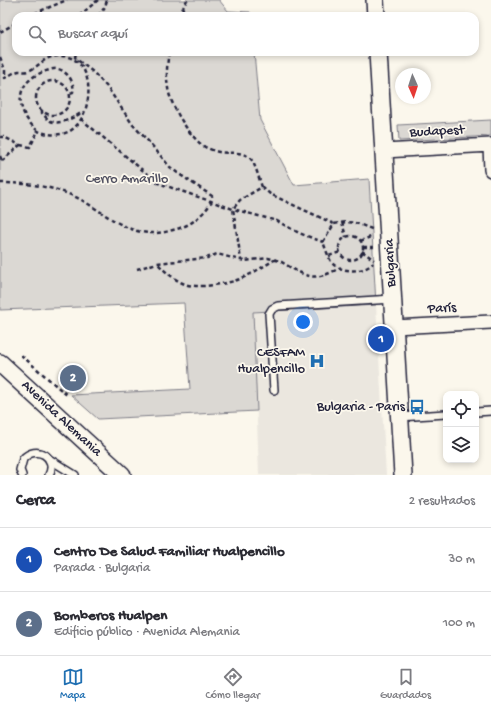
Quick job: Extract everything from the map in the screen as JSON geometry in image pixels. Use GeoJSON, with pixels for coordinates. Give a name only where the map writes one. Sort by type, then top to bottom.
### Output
{"type":"FeatureCollection","features":[{"type":"Feature","properties":{"kind":"street"},"geometry":{"type":"LineString","coordinates":[[375,0],[376,12]]}},
{"type":"Feature","properties":{"kind":"street","name":"Bulgaria"},"geometry":{"type":"LineString","coordinates":[[378,56],[384,151],[379,257],[393,299],[403,475]]}},
{"type":"Feature","properties":{"kind":"street"},"geometry":{"type":"LineString","coordinates":[[490,146],[491,170]]}},
{"type":"Feature","properties":{"kind":"street","name":"Budapest"},"geometry":{"type":"LineString","coordinates":[[384,151],[490,146]]}},
{"type":"Feature","properties":{"kind":"street","name":"París"},"geometry":{"type":"LineString","coordinates":[[394,327],[491,322]]}},
{"type":"Feature","properties":{"kind":"street","name":"Avenida Alemania"},"geometry":{"type":"LineString","coordinates":[[0,363],[115,471]]}},
{"type":"Feature","properties":{"kind":"lane"},"geometry":{"type":"LineString","coordinates":[[274,390],[269,314],[272,309],[278,306],[393,299]]}},
{"type":"Feature","properties":{"kind":"lane"},"geometry":{"type":"LineString","coordinates":[[479,412],[491,412]]}},
{"type":"Feature","properties":{"kind":"lane"},"geometry":{"type":"LineString","coordinates":[[399,417],[443,414]]}},
{"type":"Feature","properties":{"kind":"lane"},"geometry":{"type":"LineString","coordinates":[[22,475],[20,470],[22,459],[26,455],[36,452],[45,455],[75,475]]}},
{"type":"Feature","properties":{"kind":"lane"},"geometry":{"type":"LineString","coordinates":[[49,459],[51,466],[49,475]]}},
{"type":"Feature","properties":{"kind":"path"},"geometry":{"type":"LineString","coordinates":[[38,12],[67,0]]}},
{"type":"Feature","properties":{"kind":"path"},"geometry":{"type":"LineString","coordinates":[[84,12],[98,0]]}},
{"type":"Feature","properties":{"kind":"path"},"geometry":{"type":"LineString","coordinates":[[101,12],[105,7],[107,0]]}},
{"type":"Feature","properties":{"kind":"path"},"geometry":{"type":"LineString","coordinates":[[181,12],[187,0]]}},
{"type":"Feature","properties":{"kind":"path"},"geometry":{"type":"LineString","coordinates":[[0,32],[12,25]]}},
{"type":"Feature","properties":{"kind":"path"},"geometry":{"type":"LineString","coordinates":[[0,57],[5,70],[5,78],[17,72],[27,72],[46,59],[53,57],[62,56],[75,59],[93,72],[107,87],[133,125],[170,167],[178,174],[212,196],[212,201],[192,223],[162,234],[149,234],[139,232],[116,222],[80,198],[64,192],[36,185],[0,182]]}},
{"type":"Feature","properties":{"kind":"path"},"geometry":{"type":"LineString","coordinates":[[169,56],[167,72],[168,90],[174,106],[182,121],[193,136],[204,146],[221,153],[238,153],[245,155],[251,159],[262,187],[270,194],[334,224],[342,222],[357,223],[373,230],[375,240]]}},
{"type":"Feature","properties":{"kind":"path"},"geometry":{"type":"LineString","coordinates":[[42,110],[50,115],[62,113],[69,104],[70,93],[74,90],[73,82],[65,72],[57,69],[39,74],[26,85],[22,92],[21,107],[26,118],[38,131],[49,134],[61,134],[74,128],[81,119],[89,97],[88,79],[84,69],[75,59]]}},
{"type":"Feature","properties":{"kind":"path"},"geometry":{"type":"LineString","coordinates":[[70,93],[63,84],[58,82],[47,82],[39,89],[37,94],[38,105],[42,110],[42,113],[50,121],[55,122],[62,121],[84,112]]}},
{"type":"Feature","properties":{"kind":"path"},"geometry":{"type":"LineString","coordinates":[[81,119],[158,183],[233,209],[277,221],[299,233],[323,242],[328,256],[333,264],[350,271],[366,268],[372,265],[379,257]]}},
{"type":"Feature","properties":{"kind":"path"},"geometry":{"type":"LineString","coordinates":[[0,137],[4,137],[20,145],[30,147],[38,131]]}},
{"type":"Feature","properties":{"kind":"path"},"geometry":{"type":"LineString","coordinates":[[1,162],[20,145]]}},
{"type":"Feature","properties":{"kind":"path"},"geometry":{"type":"LineString","coordinates":[[0,156],[1,162]]}},
{"type":"Feature","properties":{"kind":"path"},"geometry":{"type":"LineString","coordinates":[[241,260],[233,209],[240,200],[262,187]]}},
{"type":"Feature","properties":{"kind":"path"},"geometry":{"type":"LineString","coordinates":[[342,222],[346,237]]}},
{"type":"Feature","properties":{"kind":"path"},"geometry":{"type":"LineString","coordinates":[[323,242],[334,224]]}},
{"type":"Feature","properties":{"kind":"path"},"geometry":{"type":"LineString","coordinates":[[360,241],[374,235]]}},
{"type":"Feature","properties":{"kind":"path"},"geometry":{"type":"LineString","coordinates":[[352,236],[360,241],[363,247],[357,258],[350,260],[343,257],[340,252],[339,244],[346,237],[352,236]]}},
{"type":"Feature","properties":{"kind":"path"},"geometry":{"type":"LineString","coordinates":[[363,247],[376,245],[379,257]]}},
{"type":"Feature","properties":{"kind":"path"},"geometry":{"type":"LineString","coordinates":[[362,251],[379,257]]}},
{"type":"Feature","properties":{"kind":"path"},"geometry":{"type":"LineString","coordinates":[[328,256],[340,252]]}},
{"type":"Feature","properties":{"kind":"path"},"geometry":{"type":"LineString","coordinates":[[137,269],[157,263],[207,258],[217,254],[241,260],[268,258],[280,261],[310,277],[322,277],[341,267]]}},
{"type":"Feature","properties":{"kind":"path"},"geometry":{"type":"LineString","coordinates":[[157,263],[182,283],[189,286],[200,286],[240,279],[276,260]]}},
{"type":"Feature","properties":{"kind":"path"},"geometry":{"type":"LineString","coordinates":[[21,355],[68,396]]}},
{"type":"Feature","properties":{"kind":"shaded area","name":"CESFAM Hualpencillo"},"geometry":{"type":"Polygon","coordinates":[[[376,305],[386,475],[259,475],[253,312],[376,305]]]}},
{"type":"Feature","properties":{"kind":"green space","name":"Cerro Amarillo"},"geometry":{"type":"Polygon","coordinates":[[[0,0],[219,0],[228,11],[250,12],[12,12],[12,56],[254,56],[260,120],[294,185],[369,179],[376,305],[253,312],[257,411],[98,419],[71,395],[190,389],[184,303],[0,310],[0,0]]]}},
{"type":"Feature","properties":{"kind":"green space"},"geometry":{"type":"Polygon","coordinates":[[[491,120],[491,136],[399,141],[398,125],[491,120]]]}},
{"type":"Feature","properties":{"kind":"place","name":"Centro De Salud Familiar Hualpencillo"},"geometry":{"type":"Point","coordinates":[381,339]}},
{"type":"Feature","properties":{"kind":"place","name":"CESFAM Hualpencillo"},"geometry":{"type":"Point","coordinates":[317,361]}},
{"type":"Feature","properties":{"kind":"place","name":"Bomberos Hualpen"},"geometry":{"type":"Point","coordinates":[73,378]}},
{"type":"Feature","properties":{"kind":"place","name":"Bulgaria - Paris"},"geometry":{"type":"Point","coordinates":[417,407]}}]}
